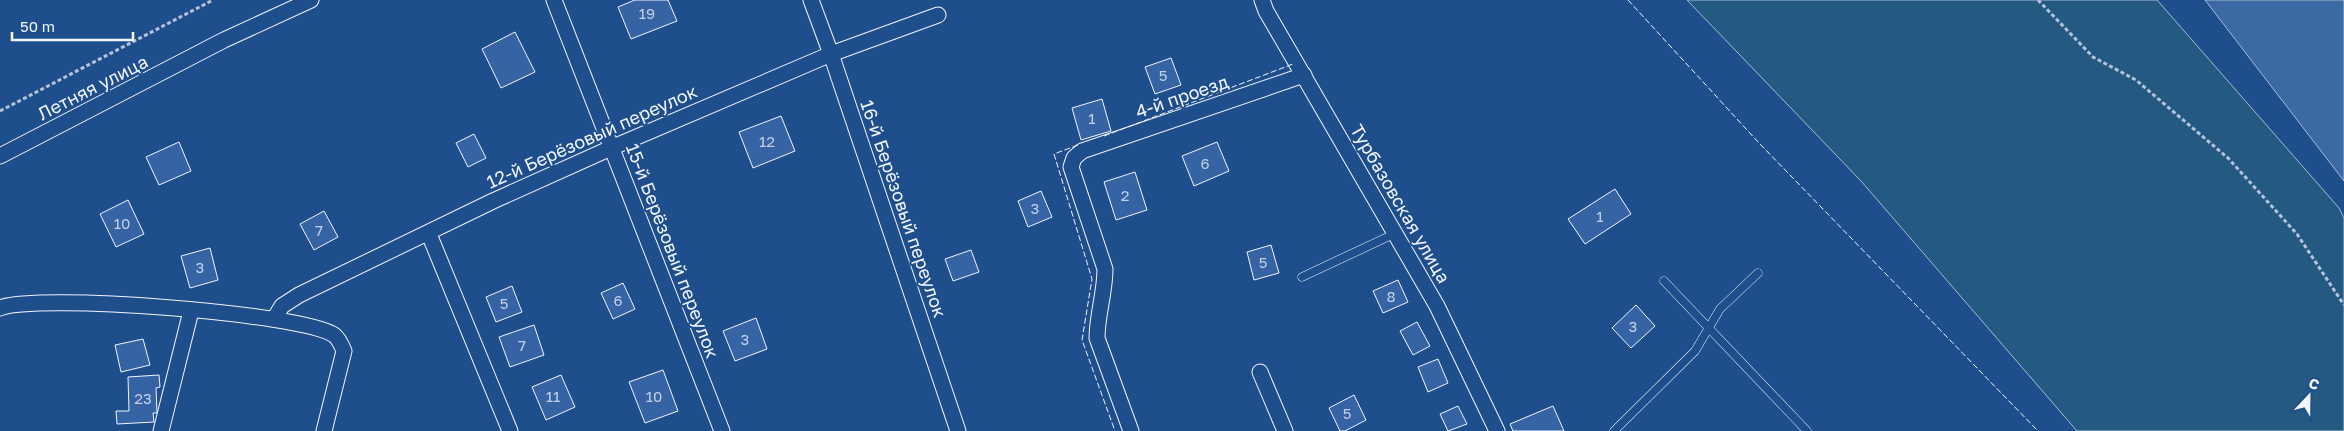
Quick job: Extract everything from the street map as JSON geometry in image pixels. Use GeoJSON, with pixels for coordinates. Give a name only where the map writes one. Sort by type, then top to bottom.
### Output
{"type":"FeatureCollection","features":[{"type":"Feature","properties":{"kind":"street","name":"Летняя улица"},"geometry":{"type":"LineString","coordinates":[[0,156],[224,40],[311,0]]}},
{"type":"Feature","properties":{"kind":"street","name":"15-й Берёзовый переулок"},"geometry":{"type":"LineString","coordinates":[[554,0],[722,431]]}},
{"type":"Feature","properties":{"kind":"street","name":"16-й Берёзовый переулок"},"geometry":{"type":"LineString","coordinates":[[811,0],[958,431]]}},
{"type":"Feature","properties":{"kind":"street","name":"Турбазовская улица"},"geometry":{"type":"LineString","coordinates":[[1262,0],[1266,11],[1437,306],[1498,431]]}},
{"type":"Feature","properties":{"kind":"street","name":"12-й Берёзовый переулок"},"geometry":{"type":"LineString","coordinates":[[274,319],[282,306],[300,295],[429,234],[493,201],[611,148],[831,54],[938,15]]}},
{"type":"Feature","properties":{"kind":"street","name":"4-й проезд"},"geometry":{"type":"LineString","coordinates":[[1131,431],[1097,338],[1097,328],[1105,287],[1105,270],[1071,167],[1074,158],[1082,151],[1304,74]]}},
{"type":"Feature","properties":{"kind":"street"},"geometry":{"type":"LineString","coordinates":[[429,234],[510,431]]}},
{"type":"Feature","properties":{"kind":"street"},"geometry":{"type":"LineString","coordinates":[[0,308],[38,303],[101,304],[191,311],[274,319],[335,335],[344,351],[324,431]]}},
{"type":"Feature","properties":{"kind":"street"},"geometry":{"type":"LineString","coordinates":[[161,431],[191,311]]}},
{"type":"Feature","properties":{"kind":"street"},"geometry":{"type":"LineString","coordinates":[[1260,372],[1285,431]]}},
{"type":"Feature","properties":{"kind":"lane"},"geometry":{"type":"LineString","coordinates":[[1302,277],[1396,233]]}},
{"type":"Feature","properties":{"kind":"lane"},"geometry":{"type":"LineString","coordinates":[[1614,431],[1695,351],[1710,329],[1713,319],[1720,309],[1758,273]]}},
{"type":"Feature","properties":{"kind":"lane"},"geometry":{"type":"LineString","coordinates":[[1664,281],[1807,431]]}},
{"type":"Feature","properties":{"kind":"path"},"geometry":{"type":"LineString","coordinates":[[0,111],[213,0]]}},
{"type":"Feature","properties":{"kind":"path"},"geometry":{"type":"LineString","coordinates":[[2038,0],[2093,57],[2136,80],[2228,158],[2297,234],[2344,305]]}},
{"type":"Feature","properties":{"kind":"shaded area"},"geometry":{"type":"Polygon","coordinates":[[[1687,0],[2157,0],[2339,208],[2344,218],[2344,431],[2077,431],[1861,181],[1687,0]]]}},
{"type":"Feature","properties":{"kind":"shaded area"},"geometry":{"type":"Polygon","coordinates":[[[2205,0],[2344,0],[2344,181],[2205,0]]]}},
{"type":"Feature","properties":{"kind":"building"},"geometry":{"type":"Polygon","coordinates":[[[635,0],[668,0],[677,21],[631,39],[618,7],[635,0]]]}},
{"type":"Feature","properties":{"kind":"building"},"geometry":{"type":"Polygon","coordinates":[[[515,32],[535,72],[501,88],[482,49],[515,32]]]}},
{"type":"Feature","properties":{"kind":"building"},"geometry":{"type":"Polygon","coordinates":[[[1171,58],[1181,85],[1155,94],[1145,67],[1171,58]]]}},
{"type":"Feature","properties":{"kind":"building"},"geometry":{"type":"Polygon","coordinates":[[[1102,99],[1111,131],[1081,140],[1072,108],[1102,99]]]}},
{"type":"Feature","properties":{"kind":"building"},"geometry":{"type":"Polygon","coordinates":[[[781,116],[795,151],[753,168],[739,132],[781,116]]]}},
{"type":"Feature","properties":{"kind":"building"},"geometry":{"type":"Polygon","coordinates":[[[474,134],[486,158],[468,167],[456,143],[474,134]]]}},
{"type":"Feature","properties":{"kind":"building"},"geometry":{"type":"Polygon","coordinates":[[[179,142],[191,171],[159,185],[146,157],[179,142]]]}},
{"type":"Feature","properties":{"kind":"building"},"geometry":{"type":"Polygon","coordinates":[[[1217,142],[1229,171],[1194,186],[1182,156],[1217,142]]]}},
{"type":"Feature","properties":{"kind":"building"},"geometry":{"type":"Polygon","coordinates":[[[1135,172],[1147,210],[1116,220],[1104,182],[1135,172]]]}},
{"type":"Feature","properties":{"kind":"building"},"geometry":{"type":"Polygon","coordinates":[[[1615,189],[1631,214],[1585,244],[1568,219],[1615,189]]]}},
{"type":"Feature","properties":{"kind":"building"},"geometry":{"type":"Polygon","coordinates":[[[1041,191],[1052,217],[1028,227],[1018,201],[1041,191]]]}},
{"type":"Feature","properties":{"kind":"building"},"geometry":{"type":"Polygon","coordinates":[[[128,200],[144,234],[116,247],[100,214],[128,200]]]}},
{"type":"Feature","properties":{"kind":"building"},"geometry":{"type":"Polygon","coordinates":[[[324,211],[338,237],[314,250],[300,224],[324,211]]]}},
{"type":"Feature","properties":{"kind":"building"},"geometry":{"type":"Polygon","coordinates":[[[1271,245],[1279,273],[1254,280],[1247,252],[1271,245]]]}},
{"type":"Feature","properties":{"kind":"building"},"geometry":{"type":"Polygon","coordinates":[[[210,248],[218,280],[190,288],[181,256],[210,248]]]}},
{"type":"Feature","properties":{"kind":"building"},"geometry":{"type":"Polygon","coordinates":[[[971,250],[979,272],[953,281],[945,259],[971,250]]]}},
{"type":"Feature","properties":{"kind":"building"},"geometry":{"type":"Polygon","coordinates":[[[1398,280],[1408,302],[1383,313],[1373,291],[1398,280]]]}},
{"type":"Feature","properties":{"kind":"building"},"geometry":{"type":"Polygon","coordinates":[[[623,283],[635,309],[613,319],[601,293],[623,283]]]}},
{"type":"Feature","properties":{"kind":"building"},"geometry":{"type":"Polygon","coordinates":[[[512,286],[522,312],[496,322],[486,297],[512,286]]]}},
{"type":"Feature","properties":{"kind":"building"},"geometry":{"type":"Polygon","coordinates":[[[1636,305],[1655,326],[1631,348],[1612,328],[1636,305]]]}},
{"type":"Feature","properties":{"kind":"building"},"geometry":{"type":"Polygon","coordinates":[[[756,318],[767,349],[735,361],[723,331],[756,318]]]}},
{"type":"Feature","properties":{"kind":"building"},"geometry":{"type":"Polygon","coordinates":[[[1417,322],[1430,346],[1413,355],[1400,331],[1417,322]]]}},
{"type":"Feature","properties":{"kind":"building"},"geometry":{"type":"Polygon","coordinates":[[[534,325],[544,355],[510,367],[499,337],[534,325]]]}},
{"type":"Feature","properties":{"kind":"building"},"geometry":{"type":"Polygon","coordinates":[[[143,339],[150,365],[121,372],[115,345],[143,339]]]}},
{"type":"Feature","properties":{"kind":"building"},"geometry":{"type":"Polygon","coordinates":[[[1438,359],[1448,383],[1428,392],[1418,367],[1438,359]]]}},
{"type":"Feature","properties":{"kind":"building"},"geometry":{"type":"Polygon","coordinates":[[[663,370],[678,411],[645,423],[629,382],[663,370]]]}},
{"type":"Feature","properties":{"kind":"building"},"geometry":{"type":"Polygon","coordinates":[[[159,375],[160,387],[156,388],[157,413],[153,413],[154,422],[117,424],[116,411],[129,411],[128,377],[159,375]]]}},
{"type":"Feature","properties":{"kind":"building"},"geometry":{"type":"Polygon","coordinates":[[[561,375],[575,407],[546,420],[532,387],[561,375]]]}},
{"type":"Feature","properties":{"kind":"building"},"geometry":{"type":"Polygon","coordinates":[[[1354,395],[1366,420],[1345,431],[1340,431],[1329,408],[1354,395]]]}},
{"type":"Feature","properties":{"kind":"building"},"geometry":{"type":"Polygon","coordinates":[[[1458,406],[1467,424],[1448,431],[1440,414],[1458,406]]]}},
{"type":"Feature","properties":{"kind":"building"},"geometry":{"type":"Polygon","coordinates":[[[1553,406],[1564,431],[1513,431],[1510,424],[1553,406]]]}},
{"type":"Feature","properties":{"kind":"fence"},"geometry":{"type":"LineString","coordinates":[[1628,0],[1759,143],[2038,431]]}},
{"type":"Feature","properties":{"kind":"fence"},"geometry":{"type":"LineString","coordinates":[[1104,136],[1293,64]]}},
{"type":"Feature","properties":{"kind":"fence"},"geometry":{"type":"LineString","coordinates":[[1078,145],[1054,154],[1092,279],[1082,340],[1115,431]]}}]}
